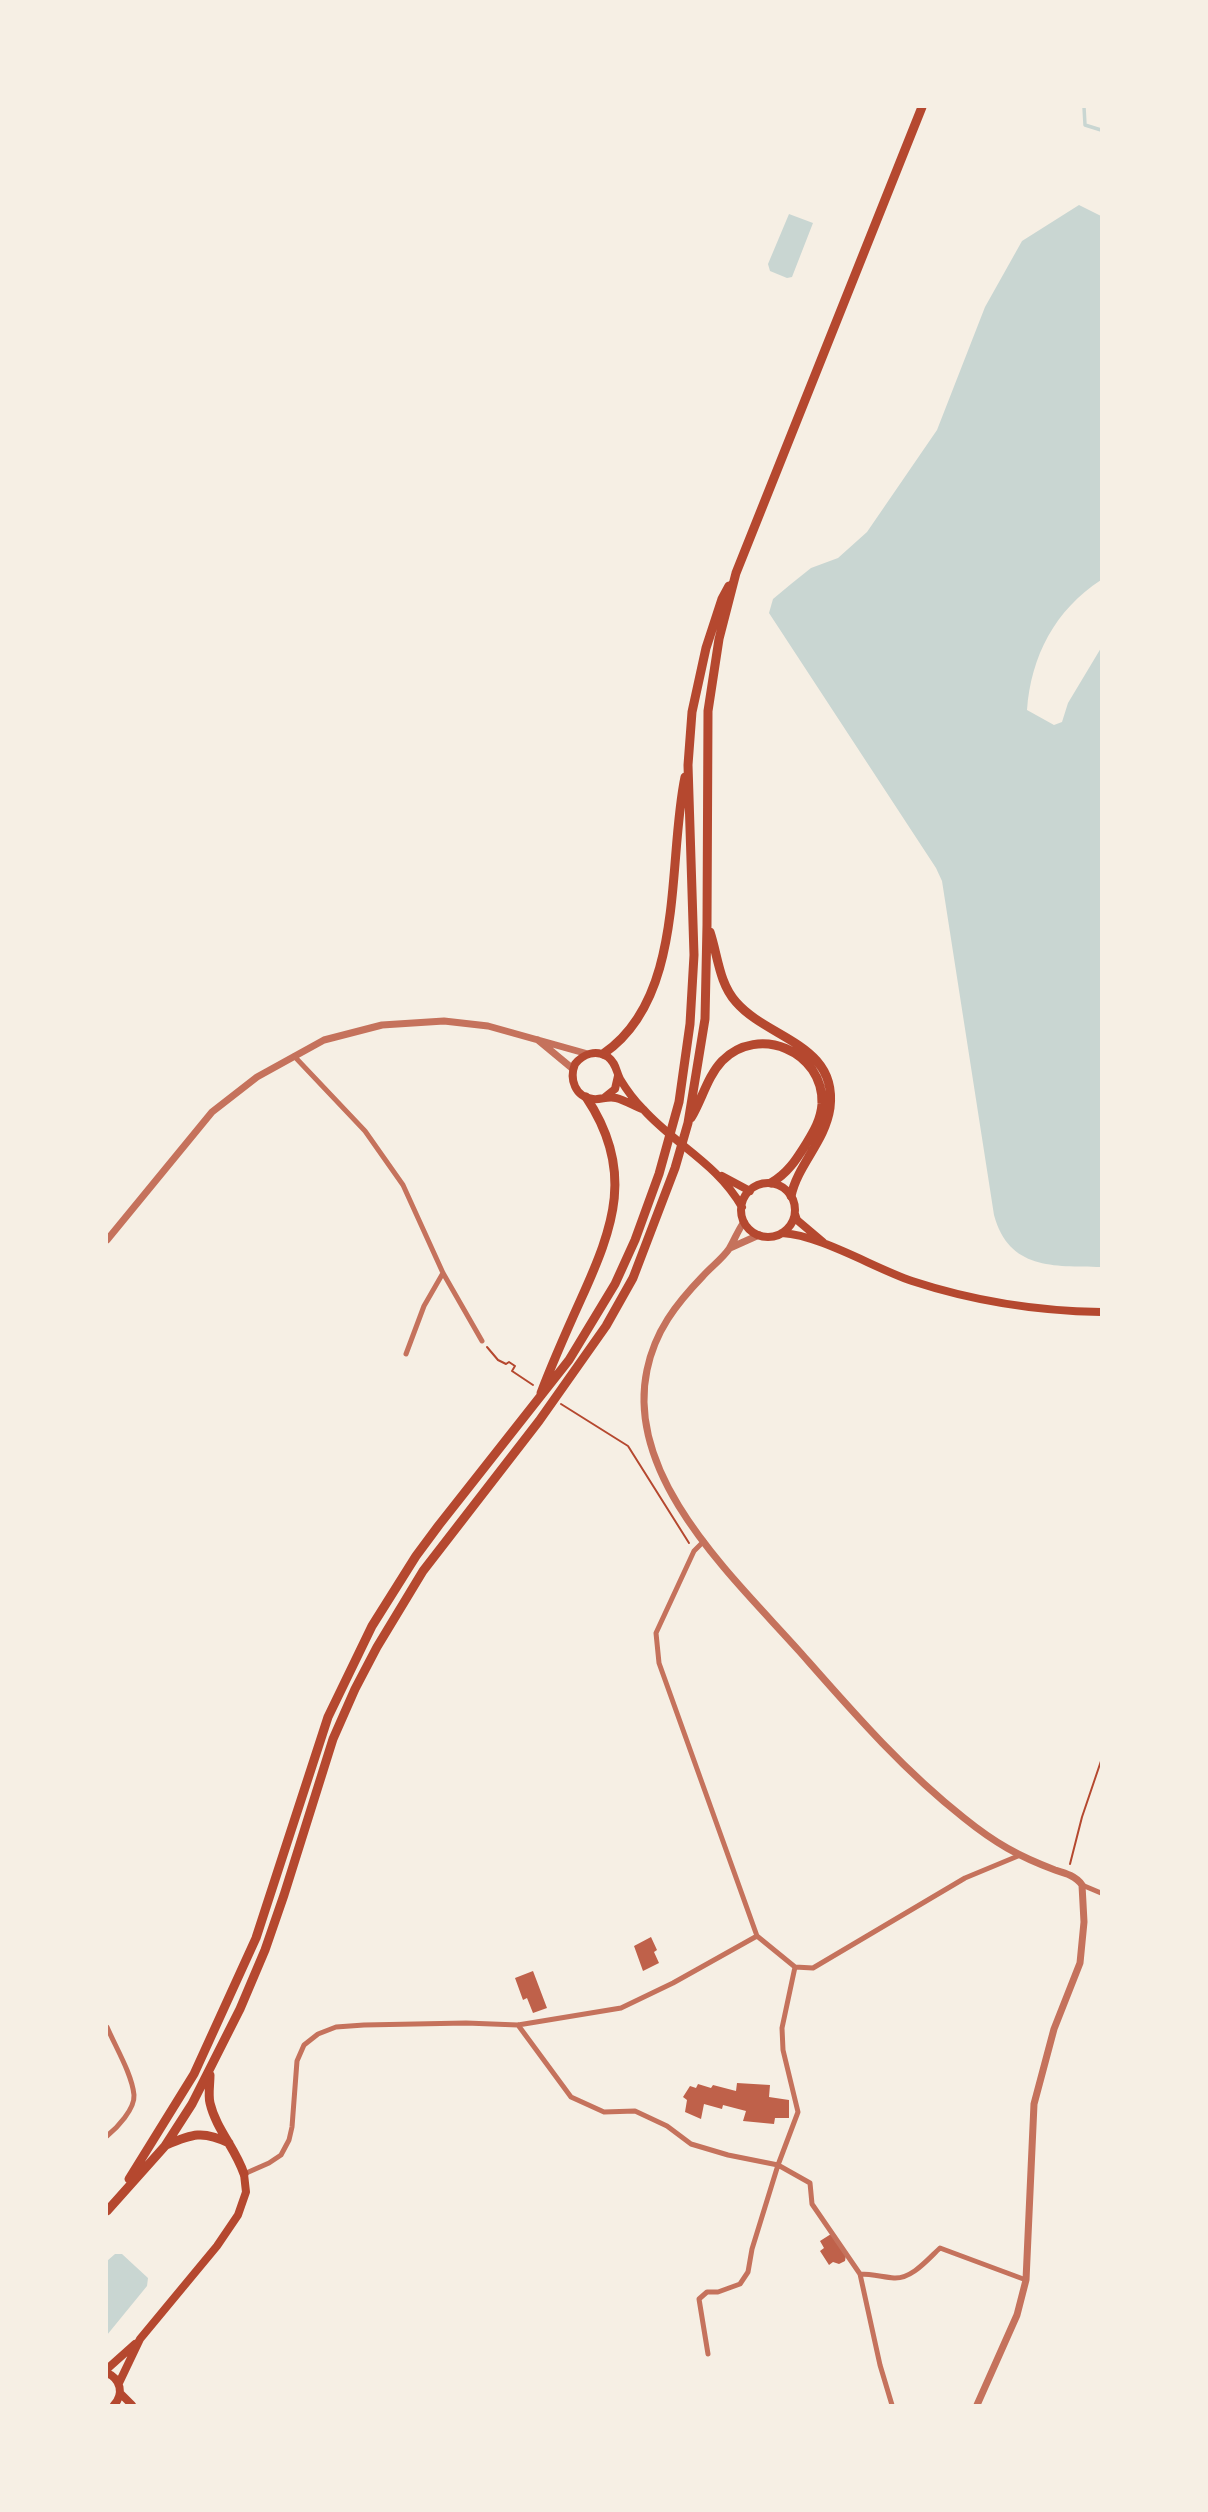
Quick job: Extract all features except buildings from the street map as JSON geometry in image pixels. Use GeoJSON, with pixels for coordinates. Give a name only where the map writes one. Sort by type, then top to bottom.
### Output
{"type":"FeatureCollection","features":[{"type":"Feature","properties":{"kind":"highway"},"geometry":{"type":"LineString","coordinates":[[118,2198],[194,2074],[256,1938],[328,1717],[366,1638],[393,1591],[424,1546],[569,1360],[615,1284],[635,1240],[659,1174],[679,1102],[690,1024],[694,955],[688,765],[692,712],[706,648],[722,599],[736,573],[922,107]]}},
{"type":"Feature","properties":{"kind":"highway"},"geometry":{"type":"LineString","coordinates":[[107,2211],[165,2146],[210,2070],[265,1951],[333,1739],[355,1689],[423,1571],[539,1421],[606,1326],[633,1278],[675,1168],[688,1123],[705,1019],[708,711],[719,639],[736,573]]}},
{"type":"Feature","properties":{"kind":"highway"},"geometry":{"type":"LineString","coordinates":[[603,1054],[617,1045],[637,1019],[652,989],[661,960],[673,889],[681,799],[688,765]]}},
{"type":"Feature","properties":{"kind":"highway"},"geometry":{"type":"LineString","coordinates":[[708,925],[725,986],[735,1001],[749,1015],[811,1054],[820,1064],[829,1085],[827,1121],[814,1151],[794,1181],[791,1196]]}},
{"type":"Feature","properties":{"kind":"highway"},"geometry":{"type":"LineString","coordinates":[[688,1123],[716,1068],[737,1050],[766,1044],[785,1047],[803,1057],[820,1084],[820,1116],[786,1175],[771,1183]]}},
{"type":"Feature","properties":{"kind":"highway"},"geometry":{"type":"LineString","coordinates":[[538,1402],[555,1357],[603,1251],[613,1217],[616,1182],[613,1155],[607,1133],[586,1097]]}},
{"type":"Feature","properties":{"kind":"highway"},"geometry":{"type":"LineString","coordinates":[[210,2070],[209,2101],[215,2119],[239,2158],[244,2174]]}},
{"type":"Feature","properties":{"kind":"highway"},"geometry":{"type":"LineString","coordinates":[[165,2146],[195,2134],[212,2135],[230,2144]]}},
{"type":"Feature","properties":{"kind":"main road"},"geometry":{"type":"LineString","coordinates":[[646,1112],[618,1098],[592,1099],[580,1094],[573,1083],[573,1069],[578,1060],[587,1054],[603,1054],[614,1063],[618,1076],[646,1112],[720,1175],[750,1191]]}},
{"type":"Feature","properties":{"kind":"main road"},"geometry":{"type":"LineString","coordinates":[[605,1097],[615,1088],[618,1076]]}},
{"type":"Feature","properties":{"kind":"main road"},"geometry":{"type":"LineString","coordinates":[[720,1175],[742,1207],[744,1222],[759,1235],[771,1237],[790,1233],[825,1244],[910,1280],[964,1296],[1043,1309],[1101,1312]]}},
{"type":"Feature","properties":{"kind":"main road"},"geometry":{"type":"LineString","coordinates":[[742,1207],[750,1191],[760,1185],[779,1185],[791,1196],[797,1220],[825,1244]]}},
{"type":"Feature","properties":{"kind":"main road"},"geometry":{"type":"LineString","coordinates":[[782,1233],[790,1225],[794,1214]]}},
{"type":"Feature","properties":{"kind":"main road"},"geometry":{"type":"LineString","coordinates":[[132,2405],[120,2393],[118,2383],[107,2371],[140,2339],[230,2228],[246,2192],[244,2174]]}},
{"type":"Feature","properties":{"kind":"main road"},"geometry":{"type":"LineString","coordinates":[[118,2383],[140,2339]]}},
{"type":"Feature","properties":{"kind":"main road"},"geometry":{"type":"LineString","coordinates":[[114,2405],[120,2393]]}},
{"type":"Feature","properties":{"kind":"street"},"geometry":{"type":"LineString","coordinates":[[107,1240],[212,1112],[257,1077],[324,1040],[399,1022],[464,1022],[488,1026],[587,1054]]}},
{"type":"Feature","properties":{"kind":"street"},"geometry":{"type":"LineString","coordinates":[[537,1040],[573,1069]]}},
{"type":"Feature","properties":{"kind":"street"},"geometry":{"type":"LineString","coordinates":[[294,1056],[365,1131],[403,1185],[443,1273],[482,1341]]}},
{"type":"Feature","properties":{"kind":"street"},"geometry":{"type":"LineString","coordinates":[[744,1222],[730,1248],[682,1297],[666,1320],[650,1355],[644,1390],[646,1424],[657,1463],[670,1489],[704,1541],[742,1590],[866,1728],[914,1777],[999,1845],[1018,1856],[1079,1880],[1082,1885],[1084,1922],[1080,1964],[1054,2029],[1034,2104],[1026,2280],[1017,2315],[977,2405]]}},
{"type":"Feature","properties":{"kind":"street"},"geometry":{"type":"LineString","coordinates":[[730,1248],[759,1235]]}},
{"type":"Feature","properties":{"kind":"street"},"geometry":{"type":"LineString","coordinates":[[406,1354],[424,1306],[443,1273]]}},
{"type":"Feature","properties":{"kind":"street"},"geometry":{"type":"LineString","coordinates":[[704,1541],[694,1551],[656,1633],[659,1663],[757,1936],[795,1967],[813,1968],[965,1878],[1018,1856]]}},
{"type":"Feature","properties":{"kind":"street"},"geometry":{"type":"LineString","coordinates":[[1082,1885],[1101,1893]]}},
{"type":"Feature","properties":{"kind":"street"},"geometry":{"type":"LineString","coordinates":[[244,2174],[281,2155],[289,2140],[297,2061],[304,2046],[318,2034],[336,2027],[364,2025],[518,2025],[621,2008],[757,1936]]}},
{"type":"Feature","properties":{"kind":"street"},"geometry":{"type":"LineString","coordinates":[[708,2354],[699,2299],[707,2292],[718,2292],[740,2284],[748,2272],[752,2249],[778,2165],[798,2112],[783,2050],[782,2028],[795,1967]]}},
{"type":"Feature","properties":{"kind":"street"},"geometry":{"type":"LineString","coordinates":[[518,2025],[571,2097],[604,2112],[635,2111],[667,2126],[691,2144],[778,2165],[810,2183],[812,2204],[860,2274],[880,2365],[892,2405]]}},
{"type":"Feature","properties":{"kind":"street"},"geometry":{"type":"LineString","coordinates":[[107,2027],[125,2067],[134,2096],[128,2112],[107,2136]]}},
{"type":"Feature","properties":{"kind":"street"},"geometry":{"type":"LineString","coordinates":[[860,2274],[897,2278],[916,2270],[940,2248],[1026,2280]]}},
{"type":"Feature","properties":{"kind":"path"},"geometry":{"type":"LineString","coordinates":[[482,1341],[498,1360],[515,1366],[512,1371],[514,1372]]}},
{"type":"Feature","properties":{"kind":"path"},"geometry":{"type":"LineString","coordinates":[[583,1418],[628,1446],[694,1551]]}},
{"type":"Feature","properties":{"kind":"path"},"geometry":{"type":"LineString","coordinates":[[1068,1875],[1082,1817],[1101,1761]]}},
{"type":"Feature","properties":{"kind":"shaded area"},"geometry":{"type":"Polygon","coordinates":[[[1079,205],[1101,216],[1101,580],[1071,605],[1048,636],[1034,671],[1027,710],[1054,725],[1062,722],[1068,703],[1101,648],[1101,1267],[1050,1265],[1035,1261],[1010,1246],[1001,1233],[994,1215],[942,881],[769,613],[773,599],[791,584],[811,568],[838,558],[867,532],[937,430],[985,307],[1022,241],[1079,205]]]}},
{"type":"Feature","properties":{"kind":"shaded area"},"geometry":{"type":"Polygon","coordinates":[[[789,214],[813,223],[792,277],[787,278],[770,271],[768,264],[789,214]]]}},
{"type":"Feature","properties":{"kind":"shaded area"},"geometry":{"type":"Polygon","coordinates":[[[115,2254],[122,2254],[148,2278],[147,2286],[107,2335],[107,2261],[115,2254]]]}},
{"type":"Feature","properties":{"kind":"waterway"},"geometry":{"type":"LineString","coordinates":[[1084,107],[1085,125],[1101,130]]}}]}
